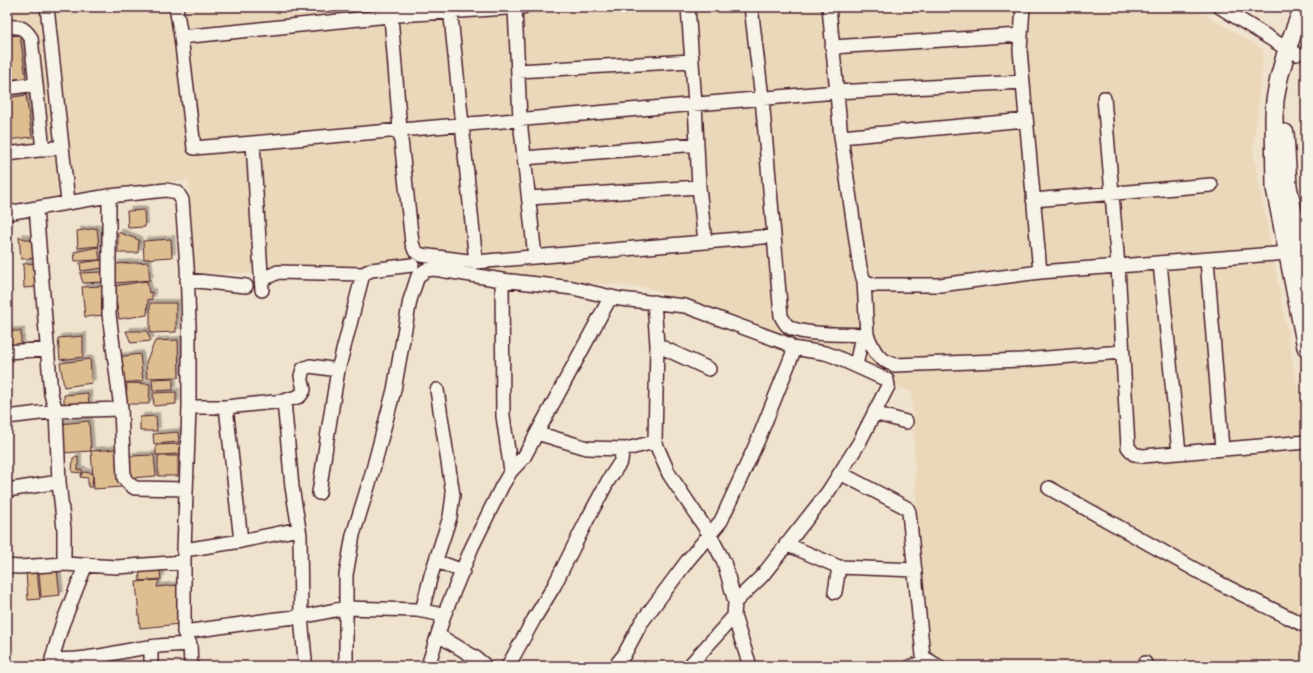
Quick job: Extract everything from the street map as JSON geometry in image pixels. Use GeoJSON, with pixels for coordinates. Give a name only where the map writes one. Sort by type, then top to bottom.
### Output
{"type":"FeatureCollection","features":[{"type":"Feature","properties":{"kind":"main road"},"geometry":{"type":"LineString","coordinates":[[1303,7],[1292,52],[1285,118],[1288,186],[1299,255],[1306,347]]}},
{"type":"Feature","properties":{"kind":"main road"},"geometry":{"type":"LineString","coordinates":[[1292,52],[1306,32]]}},
{"type":"Feature","properties":{"kind":"main road"},"geometry":{"type":"LineString","coordinates":[[1299,255],[1306,276]]}},
{"type":"Feature","properties":{"kind":"street"},"geometry":{"type":"LineString","coordinates":[[47,7],[68,202]]}},
{"type":"Feature","properties":{"kind":"street"},"geometry":{"type":"LineString","coordinates":[[176,7],[194,148],[836,92],[1023,82]]}},
{"type":"Feature","properties":{"kind":"street"},"geometry":{"type":"LineString","coordinates":[[181,37],[451,9],[519,7],[518,71],[520,120],[535,257]]}},
{"type":"Feature","properties":{"kind":"street"},"geometry":{"type":"LineString","coordinates":[[688,7],[699,187],[706,242]]}},
{"type":"Feature","properties":{"kind":"street"},"geometry":{"type":"LineString","coordinates":[[751,7],[762,98],[781,316],[787,326],[795,330],[806,332],[865,335]]}},
{"type":"Feature","properties":{"kind":"street"},"geometry":{"type":"LineString","coordinates":[[829,7],[841,137],[860,268],[864,281],[865,335],[856,366]]}},
{"type":"Feature","properties":{"kind":"street"},"geometry":{"type":"LineString","coordinates":[[1023,7],[1020,50],[1040,272]]}},
{"type":"Feature","properties":{"kind":"street"},"geometry":{"type":"LineString","coordinates":[[1220,7],[1292,52]]}},
{"type":"Feature","properties":{"kind":"street"},"geometry":{"type":"LineString","coordinates":[[451,9],[476,262]]}},
{"type":"Feature","properties":{"kind":"street"},"geometry":{"type":"LineString","coordinates":[[391,16],[400,130],[412,243],[415,251],[421,255],[476,262],[774,236]]}},
{"type":"Feature","properties":{"kind":"street"},"geometry":{"type":"LineString","coordinates":[[7,27],[16,27],[26,30],[31,38],[43,150]]}},
{"type":"Feature","properties":{"kind":"street"},"geometry":{"type":"LineString","coordinates":[[832,47],[1021,35]]}},
{"type":"Feature","properties":{"kind":"street"},"geometry":{"type":"LineString","coordinates":[[518,71],[691,61]]}},
{"type":"Feature","properties":{"kind":"street"},"geometry":{"type":"LineString","coordinates":[[7,88],[36,84]]}},
{"type":"Feature","properties":{"kind":"street"},"geometry":{"type":"LineString","coordinates":[[1104,98],[1118,266],[1128,447],[1134,454],[1143,456],[1306,442]]}},
{"type":"Feature","properties":{"kind":"street"},"geometry":{"type":"LineString","coordinates":[[841,137],[1026,120]]}},
{"type":"Feature","properties":{"kind":"street"},"geometry":{"type":"LineString","coordinates":[[253,143],[262,285],[278,272],[363,274],[370,270],[412,265]]}},
{"type":"Feature","properties":{"kind":"street"},"geometry":{"type":"LineString","coordinates":[[524,158],[697,144]]}},
{"type":"Feature","properties":{"kind":"street"},"geometry":{"type":"LineString","coordinates":[[7,154],[62,147]]}},
{"type":"Feature","properties":{"kind":"street"},"geometry":{"type":"LineString","coordinates":[[1033,200],[1211,185]]}},
{"type":"Feature","properties":{"kind":"street"},"geometry":{"type":"LineString","coordinates":[[529,198],[699,187]]}},
{"type":"Feature","properties":{"kind":"street"},"geometry":{"type":"LineString","coordinates":[[7,213],[109,196],[166,190],[177,192],[182,200],[187,280],[189,407],[184,556],[184,632],[190,644],[192,666]]}},
{"type":"Feature","properties":{"kind":"street"},"geometry":{"type":"LineString","coordinates":[[109,196],[109,314],[121,409],[124,478],[135,488],[186,489]]}},
{"type":"Feature","properties":{"kind":"street"},"geometry":{"type":"LineString","coordinates":[[36,208],[51,394],[56,411],[59,482],[64,529],[64,564]]}},
{"type":"Feature","properties":{"kind":"street"},"geometry":{"type":"LineString","coordinates":[[864,281],[874,285],[940,285],[1040,272],[1299,255]]}},
{"type":"Feature","properties":{"kind":"street"},"geometry":{"type":"LineString","coordinates":[[1207,260],[1222,449]]}},
{"type":"Feature","properties":{"kind":"street"},"geometry":{"type":"LineString","coordinates":[[1160,263],[1179,453]]}},
{"type":"Feature","properties":{"kind":"street"},"geometry":{"type":"LineString","coordinates":[[346,666],[346,575],[353,535],[372,477],[394,390],[410,300],[418,276],[426,270],[573,288],[610,298],[685,306],[790,346],[825,353],[887,380],[888,386]]}},
{"type":"Feature","properties":{"kind":"street"},"geometry":{"type":"LineString","coordinates":[[319,493],[338,370],[363,274]]}},
{"type":"Feature","properties":{"kind":"street"},"geometry":{"type":"LineString","coordinates":[[187,280],[246,286]]}},
{"type":"Feature","properties":{"kind":"street"},"geometry":{"type":"LineString","coordinates":[[502,280],[503,416],[511,471]]}},
{"type":"Feature","properties":{"kind":"street"},"geometry":{"type":"LineString","coordinates":[[428,666],[444,615],[472,547],[502,486],[511,471],[524,457],[610,298]]}},
{"type":"Feature","properties":{"kind":"street"},"geometry":{"type":"LineString","coordinates":[[654,302],[658,345],[655,442],[669,474],[710,535],[724,562],[735,602],[734,616],[750,666]]}},
{"type":"Feature","properties":{"kind":"street"},"geometry":{"type":"LineString","coordinates":[[615,666],[624,656],[641,623],[688,560],[721,521],[758,440],[793,353],[790,346],[795,330]]}},
{"type":"Feature","properties":{"kind":"street"},"geometry":{"type":"LineString","coordinates":[[865,335],[876,354],[884,361],[895,365],[1022,360],[1122,352]]}},
{"type":"Feature","properties":{"kind":"street"},"geometry":{"type":"LineString","coordinates":[[658,345],[709,369]]}},
{"type":"Feature","properties":{"kind":"street"},"geometry":{"type":"LineString","coordinates":[[7,352],[48,349]]}},
{"type":"Feature","properties":{"kind":"street"},"geometry":{"type":"LineString","coordinates":[[189,407],[226,407],[284,401],[300,396],[304,390],[301,376],[303,369],[310,366],[338,370]]}},
{"type":"Feature","properties":{"kind":"street"},"geometry":{"type":"LineString","coordinates":[[735,602],[762,576],[828,492],[859,443],[888,386],[901,372]]}},
{"type":"Feature","properties":{"kind":"street"},"geometry":{"type":"LineString","coordinates":[[422,611],[450,517],[453,495],[437,390]]}},
{"type":"Feature","properties":{"kind":"street"},"geometry":{"type":"LineString","coordinates":[[284,401],[292,487],[299,529],[301,617],[305,660],[304,666]]}},
{"type":"Feature","properties":{"kind":"street"},"geometry":{"type":"LineString","coordinates":[[226,407],[241,541]]}},
{"type":"Feature","properties":{"kind":"street"},"geometry":{"type":"LineString","coordinates":[[7,417],[56,411],[121,409]]}},
{"type":"Feature","properties":{"kind":"street"},"geometry":{"type":"LineString","coordinates":[[874,413],[906,422]]}},
{"type":"Feature","properties":{"kind":"street"},"geometry":{"type":"LineString","coordinates":[[537,433],[587,448],[623,449],[655,442]]}},
{"type":"Feature","properties":{"kind":"street"},"geometry":{"type":"LineString","coordinates":[[508,666],[554,586],[608,481],[621,461],[623,449]]}},
{"type":"Feature","properties":{"kind":"street"},"geometry":{"type":"LineString","coordinates":[[840,473],[907,508],[909,512],[914,570],[920,663],[938,666]]}},
{"type":"Feature","properties":{"kind":"street"},"geometry":{"type":"LineString","coordinates":[[7,490],[59,482]]}},
{"type":"Feature","properties":{"kind":"street"},"geometry":{"type":"LineString","coordinates":[[1049,488],[1221,584],[1306,626]]}},
{"type":"Feature","properties":{"kind":"street"},"geometry":{"type":"LineString","coordinates":[[7,566],[19,567],[86,564],[117,567],[184,556],[241,541],[299,529]]}},
{"type":"Feature","properties":{"kind":"street"},"geometry":{"type":"LineString","coordinates":[[786,544],[839,567],[914,570]]}},
{"type":"Feature","properties":{"kind":"street"},"geometry":{"type":"LineString","coordinates":[[436,561],[463,570]]}},
{"type":"Feature","properties":{"kind":"street"},"geometry":{"type":"LineString","coordinates":[[86,564],[62,625],[50,662],[151,647],[190,644]]}},
{"type":"Feature","properties":{"kind":"street"},"geometry":{"type":"LineString","coordinates":[[835,592],[839,567]]}},
{"type":"Feature","properties":{"kind":"street"},"geometry":{"type":"LineString","coordinates":[[184,632],[301,617],[345,608],[422,611],[444,615]]}},
{"type":"Feature","properties":{"kind":"street"},"geometry":{"type":"LineString","coordinates":[[689,666],[734,616]]}},
{"type":"Feature","properties":{"kind":"street"},"geometry":{"type":"LineString","coordinates":[[438,635],[476,658],[486,666]]}},
{"type":"Feature","properties":{"kind":"street"},"geometry":{"type":"LineString","coordinates":[[151,647],[151,666]]}},
{"type":"Feature","properties":{"kind":"shaded area"},"geometry":{"type":"Polygon","coordinates":[[[7,7],[1192,7],[1264,50],[1253,151],[1306,430],[1306,666],[922,666],[912,392],[647,287],[410,271],[193,274],[189,180],[83,192],[7,203],[7,7]]]}},
{"type":"Feature","properties":{"kind":"building"},"geometry":{"type":"Polygon","coordinates":[[[20,35],[26,78],[7,80],[7,36],[20,35]]]}},
{"type":"Feature","properties":{"kind":"building"},"geometry":{"type":"Polygon","coordinates":[[[26,95],[32,137],[7,140],[7,98],[26,95]]]}},
{"type":"Feature","properties":{"kind":"building"},"geometry":{"type":"Polygon","coordinates":[[[144,210],[145,227],[128,228],[127,211],[144,210]]]}},
{"type":"Feature","properties":{"kind":"building"},"geometry":{"type":"Polygon","coordinates":[[[97,228],[99,246],[78,248],[77,231],[97,228]]]}},
{"type":"Feature","properties":{"kind":"building"},"geometry":{"type":"Polygon","coordinates":[[[118,232],[139,240],[138,253],[118,253],[118,232]]]}},
{"type":"Feature","properties":{"kind":"building"},"geometry":{"type":"Polygon","coordinates":[[[19,237],[35,242],[36,258],[21,259],[19,237]]]}},
{"type":"Feature","properties":{"kind":"building"},"geometry":{"type":"Polygon","coordinates":[[[171,239],[172,257],[144,259],[143,241],[171,239]]]}},
{"type":"Feature","properties":{"kind":"building"},"geometry":{"type":"Polygon","coordinates":[[[98,247],[100,260],[75,261],[74,252],[98,247]]]}},
{"type":"Feature","properties":{"kind":"building"},"geometry":{"type":"Polygon","coordinates":[[[101,260],[103,268],[81,271],[80,263],[101,260]]]}},
{"type":"Feature","properties":{"kind":"building"},"geometry":{"type":"Polygon","coordinates":[[[148,262],[150,280],[116,283],[115,264],[148,262]]]}},
{"type":"Feature","properties":{"kind":"building"},"geometry":{"type":"Polygon","coordinates":[[[37,263],[38,287],[24,288],[23,264],[37,263]]]}},
{"type":"Feature","properties":{"kind":"building"},"geometry":{"type":"Polygon","coordinates":[[[102,272],[104,282],[83,283],[80,273],[102,272]]]}},
{"type":"Feature","properties":{"kind":"building"},"geometry":{"type":"Polygon","coordinates":[[[147,281],[149,293],[152,292],[152,300],[148,299],[147,315],[119,319],[114,286],[147,281]]]}},
{"type":"Feature","properties":{"kind":"building"},"geometry":{"type":"Polygon","coordinates":[[[102,286],[104,315],[85,317],[82,287],[102,286]]]}},
{"type":"Feature","properties":{"kind":"building"},"geometry":{"type":"Polygon","coordinates":[[[150,303],[176,303],[176,332],[150,333],[150,303]]]}},
{"type":"Feature","properties":{"kind":"building"},"geometry":{"type":"Polygon","coordinates":[[[7,331],[21,331],[21,345],[7,346],[7,331]]]}},
{"type":"Feature","properties":{"kind":"building"},"geometry":{"type":"Polygon","coordinates":[[[126,331],[147,331],[151,341],[131,343],[126,331]]]}},
{"type":"Feature","properties":{"kind":"building"},"geometry":{"type":"Polygon","coordinates":[[[83,336],[83,357],[60,360],[58,338],[83,336]]]}},
{"type":"Feature","properties":{"kind":"building"},"geometry":{"type":"Polygon","coordinates":[[[178,340],[179,377],[147,378],[146,362],[155,341],[178,340]]]}},
{"type":"Feature","properties":{"kind":"building"},"geometry":{"type":"Polygon","coordinates":[[[140,354],[143,381],[120,383],[117,357],[140,354]]]}},
{"type":"Feature","properties":{"kind":"building"},"geometry":{"type":"Polygon","coordinates":[[[90,359],[92,383],[64,387],[60,363],[90,359]]]}},
{"type":"Feature","properties":{"kind":"building"},"geometry":{"type":"Polygon","coordinates":[[[173,378],[173,390],[153,391],[152,379],[173,378]]]}},
{"type":"Feature","properties":{"kind":"building"},"geometry":{"type":"Polygon","coordinates":[[[127,383],[150,384],[149,404],[126,404],[127,383]]]}},
{"type":"Feature","properties":{"kind":"building"},"geometry":{"type":"Polygon","coordinates":[[[176,392],[176,404],[154,406],[153,393],[176,392]]]}},
{"type":"Feature","properties":{"kind":"building"},"geometry":{"type":"Polygon","coordinates":[[[88,393],[89,405],[64,406],[64,395],[88,393]]]}},
{"type":"Feature","properties":{"kind":"building"},"geometry":{"type":"Polygon","coordinates":[[[156,416],[157,431],[140,431],[140,417],[156,416]]]}},
{"type":"Feature","properties":{"kind":"building"},"geometry":{"type":"Polygon","coordinates":[[[89,421],[91,451],[62,453],[60,424],[89,421]]]}},
{"type":"Feature","properties":{"kind":"building"},"geometry":{"type":"Polygon","coordinates":[[[178,432],[179,442],[154,444],[153,434],[178,432]]]}},
{"type":"Feature","properties":{"kind":"building"},"geometry":{"type":"Polygon","coordinates":[[[180,444],[180,454],[156,455],[156,445],[180,444]]]}},
{"type":"Feature","properties":{"kind":"building"},"geometry":{"type":"Polygon","coordinates":[[[118,449],[121,487],[94,489],[91,451],[118,449]]]}},
{"type":"Feature","properties":{"kind":"building"},"geometry":{"type":"Polygon","coordinates":[[[154,455],[156,476],[130,478],[129,456],[154,455]]]}},
{"type":"Feature","properties":{"kind":"building"},"geometry":{"type":"Polygon","coordinates":[[[78,456],[78,470],[83,470],[82,473],[72,472],[73,458],[78,456]]]}},
{"type":"Feature","properties":{"kind":"building"},"geometry":{"type":"Polygon","coordinates":[[[158,456],[178,456],[178,476],[158,476],[158,456]]]}},
{"type":"Feature","properties":{"kind":"building"},"geometry":{"type":"Polygon","coordinates":[[[83,472],[93,473],[92,487],[88,487],[88,478],[80,477],[83,472]]]}},
{"type":"Feature","properties":{"kind":"building"},"geometry":{"type":"Polygon","coordinates":[[[159,565],[161,579],[140,581],[139,567],[159,565]]]}},
{"type":"Feature","properties":{"kind":"building"},"geometry":{"type":"Polygon","coordinates":[[[57,570],[60,595],[41,597],[39,572],[57,570]]]}},
{"type":"Feature","properties":{"kind":"building"},"geometry":{"type":"Polygon","coordinates":[[[37,571],[40,599],[28,600],[26,572],[37,571]]]}},
{"type":"Feature","properties":{"kind":"building"},"geometry":{"type":"Polygon","coordinates":[[[159,580],[157,587],[177,585],[180,624],[140,628],[136,582],[159,580]]]}}]}
